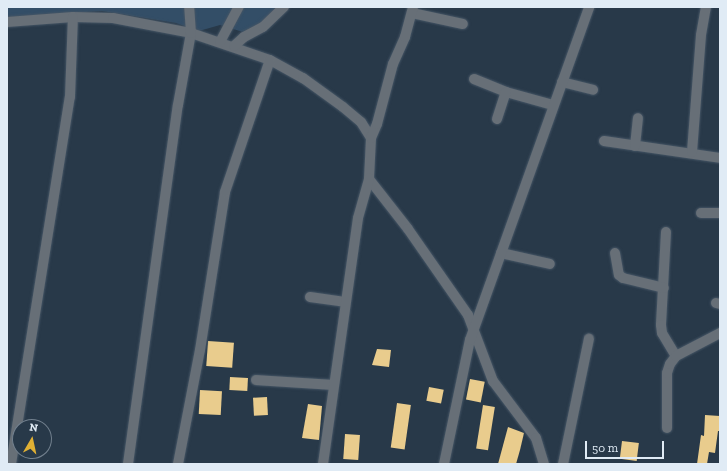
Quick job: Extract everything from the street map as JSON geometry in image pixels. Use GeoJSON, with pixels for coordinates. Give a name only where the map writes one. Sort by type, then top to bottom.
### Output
{"type":"FeatureCollection","features":[{"type":"Feature","properties":{"kind":"street"},"geometry":{"type":"LineString","coordinates":[[128,464],[173,154],[178,105],[191,33],[189,7]]}},
{"type":"Feature","properties":{"kind":"street"},"geometry":{"type":"LineString","coordinates":[[220,42],[239,7]]}},
{"type":"Feature","properties":{"kind":"street"},"geometry":{"type":"LineString","coordinates":[[234,46],[244,37],[263,27],[284,7]]}},
{"type":"Feature","properties":{"kind":"street"},"geometry":{"type":"LineString","coordinates":[[444,464],[467,352],[474,328],[589,7]]}},
{"type":"Feature","properties":{"kind":"street"},"geometry":{"type":"LineString","coordinates":[[692,152],[701,35],[706,7]]}},
{"type":"Feature","properties":{"kind":"street"},"geometry":{"type":"LineString","coordinates":[[323,464],[358,218],[369,179],[371,138],[377,124],[393,64],[413,10],[463,24]]}},
{"type":"Feature","properties":{"kind":"street"},"geometry":{"type":"LineString","coordinates":[[11,464],[70,97],[73,17]]}},
{"type":"Feature","properties":{"kind":"street"},"geometry":{"type":"LineString","coordinates":[[7,22],[73,17],[113,18],[191,33],[234,46],[270,60],[303,78],[361,122],[371,138]]}},
{"type":"Feature","properties":{"kind":"street"},"geometry":{"type":"LineString","coordinates":[[178,464],[200,350],[225,192],[270,60]]}},
{"type":"Feature","properties":{"kind":"street"},"geometry":{"type":"LineString","coordinates":[[474,79],[506,92],[553,105]]}},
{"type":"Feature","properties":{"kind":"street"},"geometry":{"type":"LineString","coordinates":[[562,82],[593,90]]}},
{"type":"Feature","properties":{"kind":"street"},"geometry":{"type":"LineString","coordinates":[[497,119],[506,92]]}},
{"type":"Feature","properties":{"kind":"street"},"geometry":{"type":"LineString","coordinates":[[635,146],[638,118]]}},
{"type":"Feature","properties":{"kind":"street"},"geometry":{"type":"LineString","coordinates":[[604,141],[692,152],[720,158]]}},
{"type":"Feature","properties":{"kind":"street"},"geometry":{"type":"LineString","coordinates":[[369,179],[408,229],[474,328],[493,381],[536,438],[544,464]]}},
{"type":"Feature","properties":{"kind":"street"},"geometry":{"type":"LineString","coordinates":[[700,214],[720,213]]}},
{"type":"Feature","properties":{"kind":"street"},"geometry":{"type":"LineString","coordinates":[[666,232],[662,333],[676,356]]}},
{"type":"Feature","properties":{"kind":"street"},"geometry":{"type":"LineString","coordinates":[[501,252],[550,264]]}},
{"type":"Feature","properties":{"kind":"street"},"geometry":{"type":"LineString","coordinates":[[615,253],[619,275],[623,278],[664,288]]}},
{"type":"Feature","properties":{"kind":"street"},"geometry":{"type":"LineString","coordinates":[[310,297],[345,302]]}},
{"type":"Feature","properties":{"kind":"street"},"geometry":{"type":"LineString","coordinates":[[667,428],[667,373],[676,356],[720,333]]}},
{"type":"Feature","properties":{"kind":"street"},"geometry":{"type":"LineString","coordinates":[[563,464],[589,339]]}},
{"type":"Feature","properties":{"kind":"street"},"geometry":{"type":"LineString","coordinates":[[256,380],[333,386]]}},
{"type":"Feature","properties":{"kind":"shaded area"},"geometry":{"type":"Polygon","coordinates":[[[7,7],[278,7],[266,20],[243,32],[220,25],[199,31],[176,23],[102,11],[7,17],[7,7]]]}},
{"type":"Feature","properties":{"kind":"building"},"geometry":{"type":"Polygon","coordinates":[[[208,341],[234,343],[232,368],[206,366],[208,341]]]}},
{"type":"Feature","properties":{"kind":"building"},"geometry":{"type":"Polygon","coordinates":[[[377,349],[391,350],[389,367],[372,365],[377,349]]]}},
{"type":"Feature","properties":{"kind":"building"},"geometry":{"type":"Polygon","coordinates":[[[230,377],[248,378],[247,391],[229,390],[230,377]]]}},
{"type":"Feature","properties":{"kind":"building"},"geometry":{"type":"Polygon","coordinates":[[[470,379],[485,382],[481,402],[466,400],[470,379]]]}},
{"type":"Feature","properties":{"kind":"building"},"geometry":{"type":"Polygon","coordinates":[[[429,387],[444,390],[441,404],[426,401],[429,387]]]}},
{"type":"Feature","properties":{"kind":"building"},"geometry":{"type":"Polygon","coordinates":[[[200,390],[222,391],[221,415],[199,414],[200,390]]]}},
{"type":"Feature","properties":{"kind":"building"},"geometry":{"type":"Polygon","coordinates":[[[267,397],[268,415],[254,416],[253,398],[267,397]]]}},
{"type":"Feature","properties":{"kind":"building"},"geometry":{"type":"Polygon","coordinates":[[[397,403],[411,405],[405,450],[391,448],[397,403]]]}},
{"type":"Feature","properties":{"kind":"building"},"geometry":{"type":"Polygon","coordinates":[[[308,404],[322,406],[319,440],[302,438],[308,404]]]}},
{"type":"Feature","properties":{"kind":"building"},"geometry":{"type":"Polygon","coordinates":[[[483,405],[495,407],[488,450],[476,448],[483,405]]]}},
{"type":"Feature","properties":{"kind":"building"},"geometry":{"type":"Polygon","coordinates":[[[705,415],[720,416],[720,431],[718,431],[715,453],[709,452],[707,464],[697,464],[701,435],[704,436],[705,415]]]}},
{"type":"Feature","properties":{"kind":"building"},"geometry":{"type":"Polygon","coordinates":[[[508,427],[524,433],[520,450],[516,464],[498,464],[508,427]]]}},
{"type":"Feature","properties":{"kind":"building"},"geometry":{"type":"Polygon","coordinates":[[[345,434],[360,435],[358,460],[343,459],[345,434]]]}},
{"type":"Feature","properties":{"kind":"building"},"geometry":{"type":"Polygon","coordinates":[[[622,441],[639,443],[637,461],[620,459],[622,441]]]}}]}
